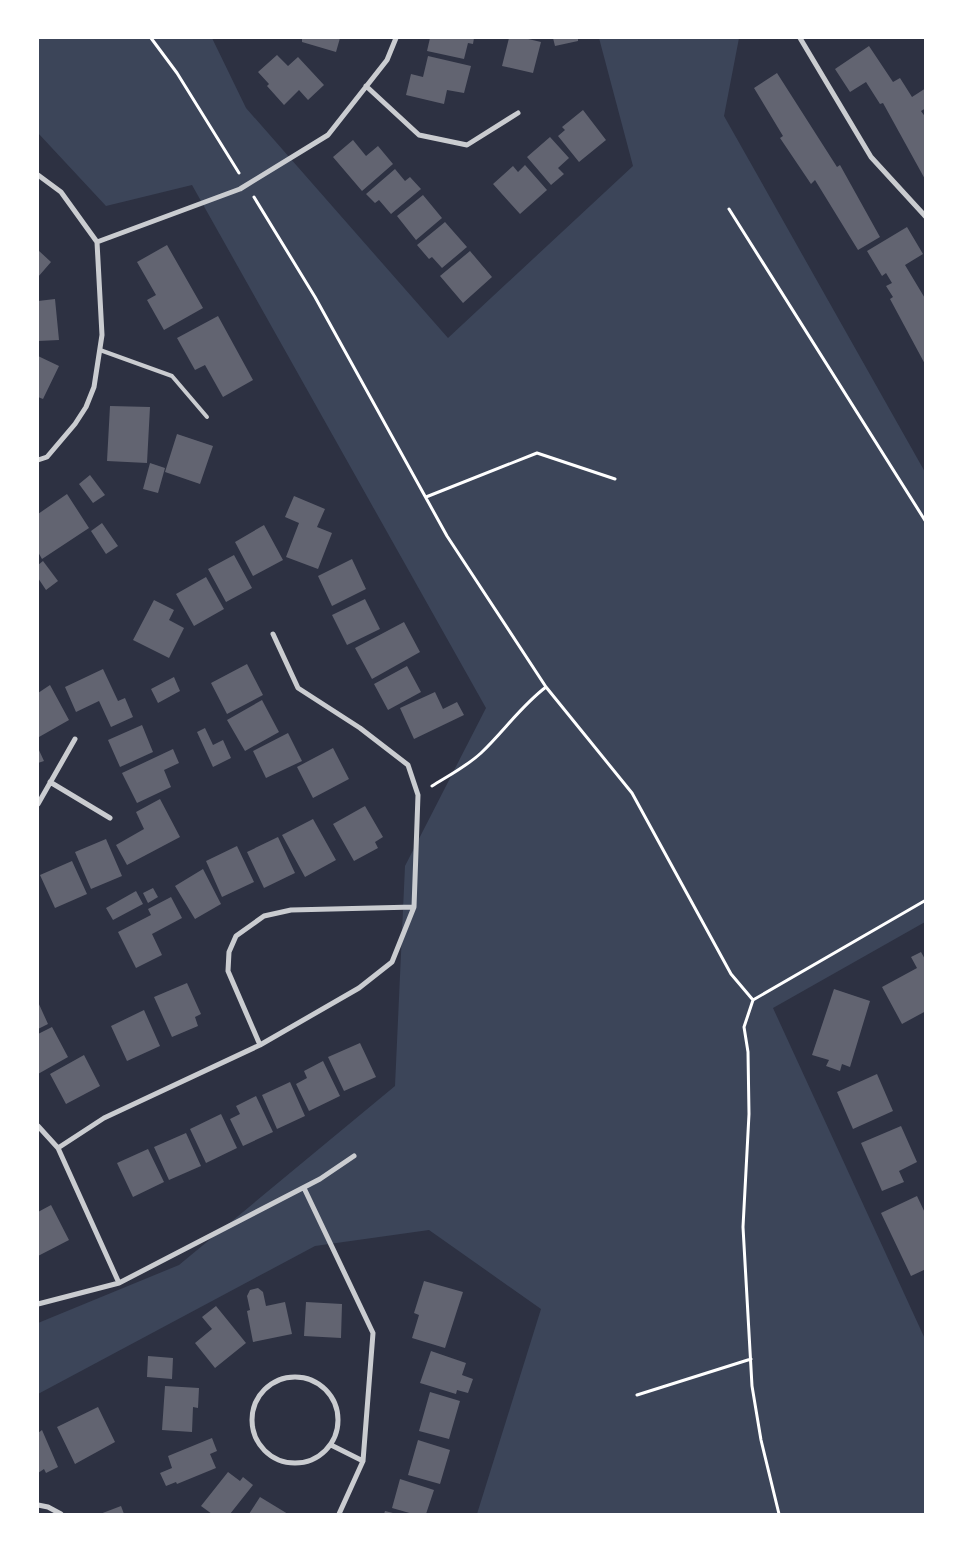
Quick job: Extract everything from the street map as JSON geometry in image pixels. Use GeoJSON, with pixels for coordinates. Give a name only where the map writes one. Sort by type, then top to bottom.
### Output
{"type":"FeatureCollection","features":[{"type":"Feature","properties":{"kind":"street"},"geometry":{"type":"LineString","coordinates":[[97,242],[240,188],[328,135],[387,60],[396,38]]}},
{"type":"Feature","properties":{"kind":"street"},"geometry":{"type":"LineString","coordinates":[[800,38],[871,157],[926,217]]}},
{"type":"Feature","properties":{"kind":"street"},"geometry":{"type":"LineString","coordinates":[[366,86],[419,135],[467,145],[518,113]]}},
{"type":"Feature","properties":{"kind":"street"},"geometry":{"type":"LineString","coordinates":[[38,175],[62,192],[97,242],[102,335],[94,387],[86,407],[76,424],[47,457],[38,460]]}},
{"type":"Feature","properties":{"kind":"street"},"geometry":{"type":"LineString","coordinates":[[58,1148],[104,1118],[260,1044],[359,988],[392,962],[414,907],[418,794],[408,765],[360,728],[298,688],[273,634]]}},
{"type":"Feature","properties":{"kind":"street"},"geometry":{"type":"LineString","coordinates":[[38,804],[75,739]]}},
{"type":"Feature","properties":{"kind":"street"},"geometry":{"type":"LineString","coordinates":[[50,782],[110,818]]}},
{"type":"Feature","properties":{"kind":"street"},"geometry":{"type":"LineString","coordinates":[[260,1044],[228,971],[229,952],[236,936],[264,916],[291,910],[414,907]]}},
{"type":"Feature","properties":{"kind":"street"},"geometry":{"type":"LineString","coordinates":[[38,1126],[58,1148],[119,1283]]}},
{"type":"Feature","properties":{"kind":"street"},"geometry":{"type":"LineString","coordinates":[[38,1304],[119,1283],[304,1188],[354,1156]]}},
{"type":"Feature","properties":{"kind":"street"},"geometry":{"type":"LineString","coordinates":[[304,1188],[373,1333],[363,1461],[339,1514]]}},
{"type":"Feature","properties":{"kind":"street"},"geometry":{"type":"LineString","coordinates":[[297,1377],[309,1380],[322,1387],[334,1401],[338,1415],[337,1430],[331,1445],[320,1456],[306,1462],[291,1464],[277,1460],[262,1450],[254,1436],[252,1421],[254,1406],[261,1393],[282,1379],[297,1377]]}},
{"type":"Feature","properties":{"kind":"street"},"geometry":{"type":"LineString","coordinates":[[331,1445],[363,1461]]}},
{"type":"Feature","properties":{"kind":"street"},"geometry":{"type":"LineString","coordinates":[[38,1505],[48,1507],[62,1514]]}},
{"type":"Feature","properties":{"kind":"lane"},"geometry":{"type":"LineString","coordinates":[[100,350],[172,376],[207,417]]}},
{"type":"Feature","properties":{"kind":"path"},"geometry":{"type":"LineString","coordinates":[[151,38],[177,73],[314,297],[447,536],[546,687],[632,793],[731,974],[753,1000]]}},
{"type":"Feature","properties":{"kind":"path"},"geometry":{"type":"LineString","coordinates":[[729,209],[926,522]]}},
{"type":"Feature","properties":{"kind":"path"},"geometry":{"type":"LineString","coordinates":[[426,497],[537,454],[615,479]]}},
{"type":"Feature","properties":{"kind":"path"},"geometry":{"type":"LineString","coordinates":[[418,794],[479,755],[506,727],[526,702],[546,687]]}},
{"type":"Feature","properties":{"kind":"path"},"geometry":{"type":"LineString","coordinates":[[779,1514],[761,1440],[752,1386],[743,1227],[749,1114],[748,1052],[744,1027],[753,1000],[926,900]]}},
{"type":"Feature","properties":{"kind":"path"},"geometry":{"type":"LineString","coordinates":[[637,1395],[751,1359]]}},
{"type":"Feature","properties":{"kind":"shaded area"},"geometry":{"type":"Polygon","coordinates":[[[38,38],[212,38],[246,108],[448,338],[633,166],[599,38],[739,38],[724,116],[925,472],[925,922],[773,1008],[925,1339],[925,1514],[477,1514],[541,1309],[429,1230],[315,1246],[38,1394],[38,1323],[179,1265],[395,1086],[405,866],[486,708],[192,185],[106,206],[38,133],[38,38]]]}},
{"type":"Feature","properties":{"kind":"building"},"geometry":{"type":"Polygon","coordinates":[[[302,38],[340,38],[336,52],[302,42],[302,38]]]}},
{"type":"Feature","properties":{"kind":"building"},"geometry":{"type":"Polygon","coordinates":[[[430,38],[474,38],[473,44],[468,43],[464,59],[427,51],[430,38]]]}},
{"type":"Feature","properties":{"kind":"building"},"geometry":{"type":"Polygon","coordinates":[[[509,38],[524,38],[541,42],[533,73],[502,66],[509,38]]]}},
{"type":"Feature","properties":{"kind":"building"},"geometry":{"type":"Polygon","coordinates":[[[553,38],[578,38],[578,41],[555,46],[553,38]]]}},
{"type":"Feature","properties":{"kind":"building"},"geometry":{"type":"Polygon","coordinates":[[[869,46],[893,82],[900,78],[912,97],[926,88],[926,108],[921,111],[926,118],[926,181],[883,103],[880,104],[866,82],[850,92],[835,69],[869,46]]]}},
{"type":"Feature","properties":{"kind":"building"},"geometry":{"type":"Polygon","coordinates":[[[277,55],[288,66],[298,57],[324,85],[308,100],[299,90],[284,105],[267,86],[269,84],[258,72],[277,55]]]}},
{"type":"Feature","properties":{"kind":"building"},"geometry":{"type":"Polygon","coordinates":[[[428,56],[471,66],[464,93],[447,90],[444,104],[406,95],[411,74],[423,77],[428,56]]]}},
{"type":"Feature","properties":{"kind":"building"},"geometry":{"type":"Polygon","coordinates":[[[777,73],[837,167],[840,165],[880,237],[858,250],[815,180],[811,184],[780,138],[783,136],[754,88],[777,73]]]}},
{"type":"Feature","properties":{"kind":"building"},"geometry":{"type":"Polygon","coordinates":[[[583,110],[606,140],[579,162],[558,136],[565,130],[562,127],[583,110]]]}},
{"type":"Feature","properties":{"kind":"building"},"geometry":{"type":"Polygon","coordinates":[[[550,137],[569,158],[558,168],[564,174],[551,185],[527,157],[550,137]]]}},
{"type":"Feature","properties":{"kind":"building"},"geometry":{"type":"Polygon","coordinates":[[[353,140],[366,156],[378,146],[393,164],[362,191],[333,157],[353,140]]]}},
{"type":"Feature","properties":{"kind":"building"},"geometry":{"type":"Polygon","coordinates":[[[525,165],[547,190],[520,214],[493,184],[513,166],[518,172],[525,165]]]}},
{"type":"Feature","properties":{"kind":"building"},"geometry":{"type":"Polygon","coordinates":[[[395,169],[405,181],[410,177],[421,189],[391,214],[379,200],[375,203],[366,194],[395,169]]]}},
{"type":"Feature","properties":{"kind":"building"},"geometry":{"type":"Polygon","coordinates":[[[423,195],[442,218],[416,240],[397,216],[423,195]]]}},
{"type":"Feature","properties":{"kind":"building"},"geometry":{"type":"Polygon","coordinates":[[[445,222],[467,247],[442,268],[432,257],[429,259],[417,245],[445,222]]]}},
{"type":"Feature","properties":{"kind":"building"},"geometry":{"type":"Polygon","coordinates":[[[907,227],[923,254],[905,265],[926,300],[926,366],[890,299],[893,297],[886,286],[892,283],[886,273],[882,276],[867,251],[907,227]]]}},
{"type":"Feature","properties":{"kind":"building"},"geometry":{"type":"Polygon","coordinates":[[[167,245],[203,308],[164,330],[147,300],[156,295],[137,262],[167,245]]]}},
{"type":"Feature","properties":{"kind":"building"},"geometry":{"type":"Polygon","coordinates":[[[38,250],[51,262],[38,277],[38,250]]]}},
{"type":"Feature","properties":{"kind":"building"},"geometry":{"type":"Polygon","coordinates":[[[470,251],[492,277],[463,303],[440,276],[470,251]]]}},
{"type":"Feature","properties":{"kind":"building"},"geometry":{"type":"Polygon","coordinates":[[[55,299],[59,340],[38,341],[38,301],[55,299]]]}},
{"type":"Feature","properties":{"kind":"building"},"geometry":{"type":"Polygon","coordinates":[[[218,316],[253,380],[223,397],[205,365],[195,370],[177,338],[218,316]]]}},
{"type":"Feature","properties":{"kind":"building"},"geometry":{"type":"Polygon","coordinates":[[[38,356],[59,366],[43,399],[38,397],[38,356]]]}},
{"type":"Feature","properties":{"kind":"building"},"geometry":{"type":"Polygon","coordinates":[[[110,406],[150,407],[147,463],[107,461],[110,406]]]}},
{"type":"Feature","properties":{"kind":"building"},"geometry":{"type":"Polygon","coordinates":[[[177,434],[213,446],[200,484],[165,472],[177,434]]]}},
{"type":"Feature","properties":{"kind":"building"},"geometry":{"type":"Polygon","coordinates":[[[150,463],[165,468],[158,493],[143,489],[150,463]]]}},
{"type":"Feature","properties":{"kind":"building"},"geometry":{"type":"Polygon","coordinates":[[[90,475],[105,495],[93,503],[79,484],[90,475]]]}},
{"type":"Feature","properties":{"kind":"building"},"geometry":{"type":"Polygon","coordinates":[[[67,494],[89,528],[42,559],[38,552],[38,514],[67,494]]]}},
{"type":"Feature","properties":{"kind":"building"},"geometry":{"type":"Polygon","coordinates":[[[294,496],[325,509],[317,527],[332,533],[318,569],[286,557],[299,523],[285,517],[294,496]]]}},
{"type":"Feature","properties":{"kind":"building"},"geometry":{"type":"Polygon","coordinates":[[[102,523],[118,546],[106,554],[91,531],[102,523]]]}},
{"type":"Feature","properties":{"kind":"building"},"geometry":{"type":"Polygon","coordinates":[[[264,525],[283,560],[253,576],[235,542],[264,525]]]}},
{"type":"Feature","properties":{"kind":"building"},"geometry":{"type":"Polygon","coordinates":[[[234,555],[252,588],[226,602],[208,569],[234,555]]]}},
{"type":"Feature","properties":{"kind":"building"},"geometry":{"type":"Polygon","coordinates":[[[352,559],[366,589],[332,606],[318,576],[352,559]]]}},
{"type":"Feature","properties":{"kind":"building"},"geometry":{"type":"Polygon","coordinates":[[[43,561],[58,581],[46,590],[38,578],[38,565],[43,561]]]}},
{"type":"Feature","properties":{"kind":"building"},"geometry":{"type":"Polygon","coordinates":[[[206,577],[224,609],[194,626],[176,594],[206,577]]]}},
{"type":"Feature","properties":{"kind":"building"},"geometry":{"type":"Polygon","coordinates":[[[365,599],[380,629],[347,645],[332,615],[365,599]]]}},
{"type":"Feature","properties":{"kind":"building"},"geometry":{"type":"Polygon","coordinates":[[[154,600],[174,610],[169,620],[184,628],[169,658],[133,640],[154,600]]]}},
{"type":"Feature","properties":{"kind":"building"},"geometry":{"type":"Polygon","coordinates":[[[404,622],[420,652],[372,679],[355,648],[404,622]]]}},
{"type":"Feature","properties":{"kind":"building"},"geometry":{"type":"Polygon","coordinates":[[[247,664],[263,695],[227,714],[211,683],[247,664]]]}},
{"type":"Feature","properties":{"kind":"building"},"geometry":{"type":"Polygon","coordinates":[[[407,666],[421,692],[388,710],[374,684],[407,666]]]}},
{"type":"Feature","properties":{"kind":"building"},"geometry":{"type":"Polygon","coordinates":[[[103,669],[118,701],[125,698],[133,717],[111,727],[99,701],[76,712],[65,687],[103,669]]]}},
{"type":"Feature","properties":{"kind":"building"},"geometry":{"type":"Polygon","coordinates":[[[174,677],[180,691],[158,703],[151,689],[174,677]]]}},
{"type":"Feature","properties":{"kind":"building"},"geometry":{"type":"Polygon","coordinates":[[[50,685],[69,720],[39,737],[38,693],[50,685]]]}},
{"type":"Feature","properties":{"kind":"building"},"geometry":{"type":"Polygon","coordinates":[[[435,692],[443,709],[457,702],[464,715],[414,739],[400,708],[435,692]]]}},
{"type":"Feature","properties":{"kind":"building"},"geometry":{"type":"Polygon","coordinates":[[[262,700],[279,732],[245,751],[227,720],[262,700]]]}},
{"type":"Feature","properties":{"kind":"building"},"geometry":{"type":"Polygon","coordinates":[[[142,725],[153,752],[120,767],[108,740],[142,725]]]}},
{"type":"Feature","properties":{"kind":"building"},"geometry":{"type":"Polygon","coordinates":[[[205,728],[213,745],[223,740],[231,758],[213,767],[197,732],[205,728]]]}},
{"type":"Feature","properties":{"kind":"building"},"geometry":{"type":"Polygon","coordinates":[[[288,733],[302,761],[266,778],[253,751],[288,733]]]}},
{"type":"Feature","properties":{"kind":"building"},"geometry":{"type":"Polygon","coordinates":[[[38,748],[44,761],[38,763],[38,748]]]}},
{"type":"Feature","properties":{"kind":"building"},"geometry":{"type":"Polygon","coordinates":[[[333,748],[349,779],[313,798],[297,767],[333,748]]]}},
{"type":"Feature","properties":{"kind":"building"},"geometry":{"type":"Polygon","coordinates":[[[173,749],[179,763],[164,770],[171,787],[137,803],[122,773],[173,749]]]}},
{"type":"Feature","properties":{"kind":"building"},"geometry":{"type":"Polygon","coordinates":[[[160,799],[180,837],[127,865],[116,845],[144,829],[136,812],[160,799]]]}},
{"type":"Feature","properties":{"kind":"building"},"geometry":{"type":"Polygon","coordinates":[[[365,806],[383,837],[375,842],[378,848],[354,861],[333,824],[365,806]]]}},
{"type":"Feature","properties":{"kind":"building"},"geometry":{"type":"Polygon","coordinates":[[[313,819],[336,860],[305,877],[282,835],[313,819]]]}},
{"type":"Feature","properties":{"kind":"building"},"geometry":{"type":"Polygon","coordinates":[[[278,837],[295,873],[264,888],[247,852],[278,837]]]}},
{"type":"Feature","properties":{"kind":"building"},"geometry":{"type":"Polygon","coordinates":[[[106,839],[122,876],[91,889],[75,852],[106,839]]]}},
{"type":"Feature","properties":{"kind":"building"},"geometry":{"type":"Polygon","coordinates":[[[237,846],[254,882],[222,897],[206,861],[237,846]]]}},
{"type":"Feature","properties":{"kind":"building"},"geometry":{"type":"Polygon","coordinates":[[[72,861],[87,894],[55,908],[40,875],[72,861]]]}},
{"type":"Feature","properties":{"kind":"building"},"geometry":{"type":"Polygon","coordinates":[[[203,869],[221,904],[195,919],[175,886],[203,869]]]}},
{"type":"Feature","properties":{"kind":"building"},"geometry":{"type":"Polygon","coordinates":[[[153,888],[158,897],[148,903],[143,893],[153,888]]]}},
{"type":"Feature","properties":{"kind":"building"},"geometry":{"type":"Polygon","coordinates":[[[136,891],[143,904],[113,920],[106,908],[136,891]]]}},
{"type":"Feature","properties":{"kind":"building"},"geometry":{"type":"Polygon","coordinates":[[[171,897],[182,918],[152,934],[162,955],[136,968],[118,932],[151,915],[148,909],[171,897]]]}},
{"type":"Feature","properties":{"kind":"building"},"geometry":{"type":"Polygon","coordinates":[[[921,952],[926,961],[926,1011],[902,1024],[882,987],[917,968],[911,957],[921,952]]]}},
{"type":"Feature","properties":{"kind":"building"},"geometry":{"type":"Polygon","coordinates":[[[187,983],[201,1014],[195,1017],[198,1026],[172,1037],[154,997],[187,983]]]}},
{"type":"Feature","properties":{"kind":"building"},"geometry":{"type":"Polygon","coordinates":[[[834,989],[870,1001],[850,1067],[842,1064],[840,1071],[826,1066],[829,1060],[812,1055],[834,989]]]}},
{"type":"Feature","properties":{"kind":"building"},"geometry":{"type":"Polygon","coordinates":[[[38,1002],[48,1024],[38,1029],[38,1002]]]}},
{"type":"Feature","properties":{"kind":"building"},"geometry":{"type":"Polygon","coordinates":[[[144,1010],[160,1046],[127,1061],[111,1026],[144,1010]]]}},
{"type":"Feature","properties":{"kind":"building"},"geometry":{"type":"Polygon","coordinates":[[[52,1027],[68,1057],[38,1074],[38,1034],[52,1027]]]}},
{"type":"Feature","properties":{"kind":"building"},"geometry":{"type":"Polygon","coordinates":[[[360,1043],[376,1077],[344,1091],[328,1057],[360,1043]]]}},
{"type":"Feature","properties":{"kind":"building"},"geometry":{"type":"Polygon","coordinates":[[[84,1055],[100,1086],[66,1104],[50,1074],[84,1055]]]}},
{"type":"Feature","properties":{"kind":"building"},"geometry":{"type":"Polygon","coordinates":[[[323,1061],[340,1096],[309,1111],[296,1084],[307,1078],[304,1071],[323,1061]]]}},
{"type":"Feature","properties":{"kind":"building"},"geometry":{"type":"Polygon","coordinates":[[[877,1074],[893,1111],[853,1129],[837,1092],[877,1074]]]}},
{"type":"Feature","properties":{"kind":"building"},"geometry":{"type":"Polygon","coordinates":[[[290,1082],[305,1116],[277,1129],[262,1095],[290,1082]]]}},
{"type":"Feature","properties":{"kind":"building"},"geometry":{"type":"Polygon","coordinates":[[[256,1096],[273,1132],[243,1146],[230,1119],[240,1114],[236,1106],[256,1096]]]}},
{"type":"Feature","properties":{"kind":"building"},"geometry":{"type":"Polygon","coordinates":[[[221,1114],[237,1148],[206,1163],[190,1129],[221,1114]]]}},
{"type":"Feature","properties":{"kind":"building"},"geometry":{"type":"Polygon","coordinates":[[[901,1126],[917,1162],[899,1171],[904,1182],[882,1191],[861,1143],[901,1126]]]}},
{"type":"Feature","properties":{"kind":"building"},"geometry":{"type":"Polygon","coordinates":[[[186,1133],[201,1166],[169,1180],[154,1147],[186,1133]]]}},
{"type":"Feature","properties":{"kind":"building"},"geometry":{"type":"Polygon","coordinates":[[[148,1149],[164,1182],[133,1197],[117,1163],[148,1149]]]}},
{"type":"Feature","properties":{"kind":"building"},"geometry":{"type":"Polygon","coordinates":[[[917,1196],[926,1215],[926,1269],[911,1276],[881,1213],[917,1196]]]}},
{"type":"Feature","properties":{"kind":"building"},"geometry":{"type":"Polygon","coordinates":[[[51,1205],[69,1240],[38,1256],[38,1212],[51,1205]]]}},
{"type":"Feature","properties":{"kind":"building"},"geometry":{"type":"Polygon","coordinates":[[[424,1281],[463,1292],[445,1348],[412,1338],[419,1315],[414,1313],[424,1281]]]}},
{"type":"Feature","properties":{"kind":"building"},"geometry":{"type":"Polygon","coordinates":[[[258,1288],[263,1292],[266,1306],[285,1302],[292,1334],[253,1342],[247,1311],[250,1310],[247,1296],[250,1290],[258,1288]]]}},
{"type":"Feature","properties":{"kind":"building"},"geometry":{"type":"Polygon","coordinates":[[[306,1302],[342,1304],[341,1338],[304,1336],[306,1302]]]}},
{"type":"Feature","properties":{"kind":"building"},"geometry":{"type":"Polygon","coordinates":[[[216,1306],[246,1343],[215,1368],[195,1343],[212,1329],[202,1317],[216,1306]]]}},
{"type":"Feature","properties":{"kind":"building"},"geometry":{"type":"Polygon","coordinates":[[[431,1351],[466,1363],[462,1375],[473,1379],[468,1393],[457,1390],[456,1394],[420,1383],[431,1351]]]}},
{"type":"Feature","properties":{"kind":"building"},"geometry":{"type":"Polygon","coordinates":[[[148,1356],[173,1358],[172,1379],[147,1377],[148,1356]]]}},
{"type":"Feature","properties":{"kind":"building"},"geometry":{"type":"Polygon","coordinates":[[[165,1386],[199,1388],[198,1408],[193,1407],[192,1432],[162,1430],[165,1386]]]}},
{"type":"Feature","properties":{"kind":"building"},"geometry":{"type":"Polygon","coordinates":[[[430,1392],[460,1401],[449,1439],[419,1431],[430,1392]]]}},
{"type":"Feature","properties":{"kind":"building"},"geometry":{"type":"Polygon","coordinates":[[[98,1407],[115,1442],[75,1464],[57,1427],[98,1407]]]}},
{"type":"Feature","properties":{"kind":"building"},"geometry":{"type":"Polygon","coordinates":[[[42,1430],[58,1467],[46,1473],[44,1469],[38,1473],[38,1433],[42,1430]]]}},
{"type":"Feature","properties":{"kind":"building"},"geometry":{"type":"Polygon","coordinates":[[[212,1438],[217,1451],[210,1454],[216,1468],[177,1484],[176,1482],[166,1486],[160,1473],[172,1468],[168,1456],[212,1438]]]}},
{"type":"Feature","properties":{"kind":"building"},"geometry":{"type":"Polygon","coordinates":[[[418,1440],[450,1450],[440,1484],[408,1475],[418,1440]]]}},
{"type":"Feature","properties":{"kind":"building"},"geometry":{"type":"Polygon","coordinates":[[[228,1472],[240,1481],[243,1477],[253,1485],[230,1514],[212,1514],[201,1506],[228,1472]]]}},
{"type":"Feature","properties":{"kind":"building"},"geometry":{"type":"Polygon","coordinates":[[[400,1479],[434,1490],[426,1514],[413,1514],[392,1508],[400,1479]]]}},
{"type":"Feature","properties":{"kind":"building"},"geometry":{"type":"Polygon","coordinates":[[[260,1497],[288,1514],[249,1514],[260,1497]]]}},
{"type":"Feature","properties":{"kind":"building"},"geometry":{"type":"Polygon","coordinates":[[[121,1506],[124,1514],[100,1514],[121,1506]]]}},
{"type":"Feature","properties":{"kind":"building"},"geometry":{"type":"Polygon","coordinates":[[[385,1511],[397,1514],[384,1514],[385,1511]]]}}]}
